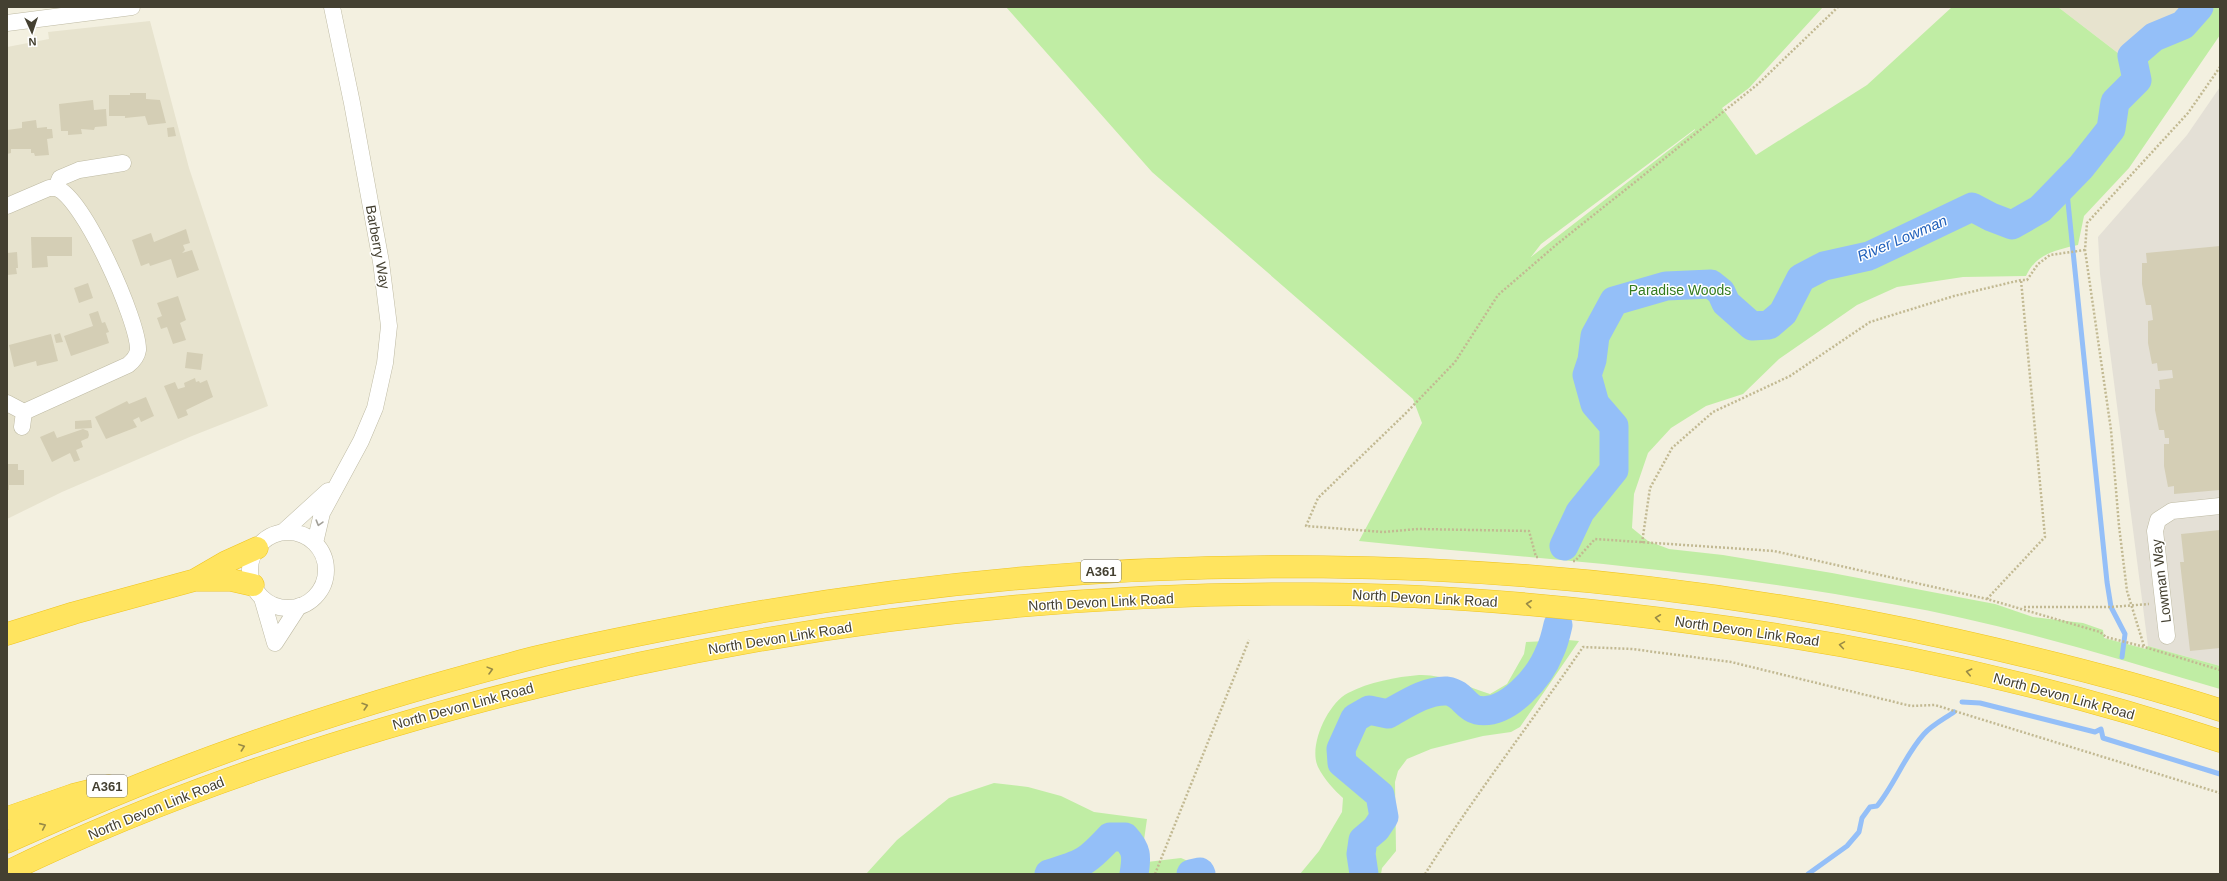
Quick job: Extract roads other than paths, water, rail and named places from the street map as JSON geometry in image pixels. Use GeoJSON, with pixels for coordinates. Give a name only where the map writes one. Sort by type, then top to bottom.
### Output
{"type":"FeatureCollection","features":[{"type":"Feature","properties":{"kind":"highway"},"geometry":{"type":"LineString","coordinates":[[7,634],[74,613],[195,580],[226,562],[257,548]]}},
{"type":"Feature","properties":{"kind":"highway","name":"North Devon Link Road"},"geometry":{"type":"LineString","coordinates":[[7,842],[124,791],[209,759],[321,720],[420,689],[538,657],[758,611],[868,594],[1004,579],[1160,568],[1311,566],[1431,569],[1578,580],[1747,600],[1889,625],[2042,660],[2124,681],[2220,710]]}},
{"type":"Feature","properties":{"kind":"highway"},"geometry":{"type":"LineString","coordinates":[[195,580],[231,580],[258,591]]}},
{"type":"Feature","properties":{"kind":"highway","name":"North Devon Link Road"},"geometry":{"type":"LineString","coordinates":[[7,872],[48,852],[168,802],[289,757],[402,723],[525,689],[655,659],[764,639],[870,623],[1001,608],[1162,597],[1312,594],[1489,600],[1642,615],[1757,631],[1882,652],[2032,686],[2220,741]]}},
{"type":"Feature","properties":{"kind":"highway"},"geometry":{"type":"LineString","coordinates":[[2183,729],[2220,745]]}},
{"type":"Feature","properties":{"kind":"highway","name":"A361"},"geometry":{"type":"LineString","coordinates":[[7,818],[73,795],[209,759]]}},
{"type":"Feature","properties":{"kind":"street"},"geometry":{"type":"LineString","coordinates":[[7,22],[132,7]]}},
{"type":"Feature","properties":{"kind":"street","name":"Barberry Way"},"geometry":{"type":"LineString","coordinates":[[315,543],[320,518],[361,441],[375,408],[385,363],[389,326],[387,295],[352,103],[332,7]]}},
{"type":"Feature","properties":{"kind":"street"},"geometry":{"type":"LineString","coordinates":[[56,188],[60,178],[79,170],[123,163]]}},
{"type":"Feature","properties":{"kind":"street"},"geometry":{"type":"LineString","coordinates":[[7,206],[49,188],[63,190],[72,199],[106,255],[132,323],[138,344],[138,353],[135,359],[128,365],[23,419],[7,403]]}},
{"type":"Feature","properties":{"kind":"street","name":"Barberry Way"},"geometry":{"type":"LineString","coordinates":[[283,532],[308,512],[339,480]]}},
{"type":"Feature","properties":{"kind":"street","name":"Lowman Way"},"geometry":{"type":"LineString","coordinates":[[2167,636],[2155,531],[2158,520],[2172,511],[2220,506]]}},
{"type":"Feature","properties":{"kind":"street"},"geometry":{"type":"LineString","coordinates":[[258,591],[276,606],[292,608],[299,606],[316,596],[325,579],[325,560],[315,543],[299,533],[283,532],[268,537],[257,548],[250,566],[258,591],[275,643],[299,606]]}},
{"type":"Feature","properties":{"kind":"waterway","name":"River Lowman"},"geometry":{"type":"LineString","coordinates":[[1564,546],[1580,512],[1614,470],[1614,426],[1595,404],[1587,375],[1592,360],[1595,336],[1614,301],[1666,286],[1711,284],[1721,292],[1726,303],[1752,326],[1769,325],[1783,313],[1801,278],[1824,266],[1869,256],[1972,207],[1991,217],[2012,225],[2040,209],[2081,167],[2111,129],[2115,102],[2137,80],[2132,56],[2154,37],[2183,25],[2199,7]]}},
{"type":"Feature","properties":{"kind":"waterway"},"geometry":{"type":"LineString","coordinates":[[2066,183],[2107,582],[2111,607],[2125,634],[2122,657]]}},
{"type":"Feature","properties":{"kind":"waterway","name":"River Lowman"},"geometry":{"type":"LineString","coordinates":[[1364,874],[1361,854],[1363,840],[1376,829],[1384,817],[1380,795],[1342,763],[1341,749],[1355,718],[1369,710],[1388,714],[1416,698],[1439,691],[1452,692],[1460,697],[1469,706],[1477,710],[1488,710],[1500,707],[1511,701],[1539,672],[1551,648],[1558,625]]}},
{"type":"Feature","properties":{"kind":"waterway"},"geometry":{"type":"LineString","coordinates":[[1962,702],[1980,703],[2095,732],[2101,729],[2103,738],[2220,774]]}},
{"type":"Feature","properties":{"kind":"waterway"},"geometry":{"type":"LineString","coordinates":[[1808,874],[1847,846],[1859,832],[1862,818],[1870,807],[1877,806],[1917,742],[1938,722],[1954,712]]}},
{"type":"Feature","properties":{"kind":"waterway","name":"River Lowman"},"geometry":{"type":"LineString","coordinates":[[1049,874],[1083,862],[1110,837],[1125,837],[1132,846],[1136,858],[1134,874]]}},
{"type":"Feature","properties":{"kind":"waterway","name":"River Lowman"},"geometry":{"type":"LineString","coordinates":[[1191,874],[1200,872],[1201,874]]}},
{"type":"Feature","properties":{"kind":"park label","name":"Paradise Woods"},"geometry":{"type":"Point","coordinates":[1680,290]}}]}
